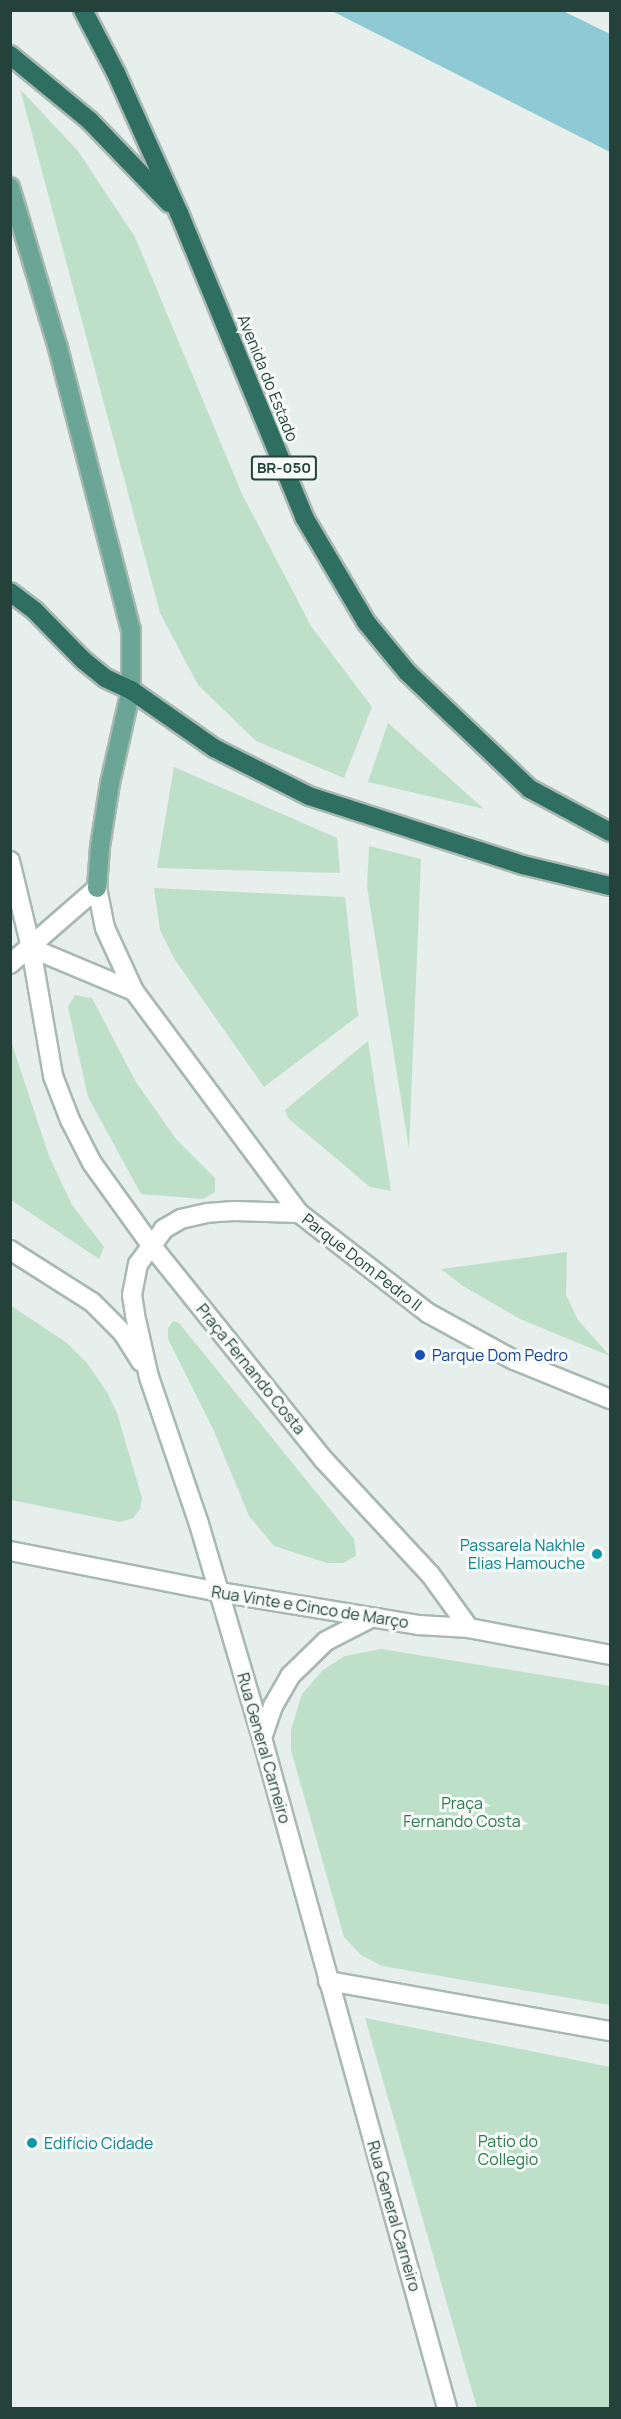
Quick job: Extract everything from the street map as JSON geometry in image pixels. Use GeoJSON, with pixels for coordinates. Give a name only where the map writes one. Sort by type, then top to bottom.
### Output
{"type":"FeatureCollection","features":[{"type":"Feature","properties":{"kind":"highway","name":"Avenida do Estado"},"geometry":{"type":"LineString","coordinates":[[83,10],[116,73],[179,213],[304,517],[366,622],[407,672],[530,789],[610,832]]}},
{"type":"Feature","properties":{"kind":"highway"},"geometry":{"type":"LineString","coordinates":[[10,55],[90,121],[179,213]]}},
{"type":"Feature","properties":{"kind":"highway"},"geometry":{"type":"LineString","coordinates":[[10,592],[34,611],[83,660],[105,678],[130,690],[214,748],[309,796],[523,866],[610,886]]}},
{"type":"Feature","properties":{"kind":"main road"},"geometry":{"type":"LineString","coordinates":[[10,187],[58,348],[131,630],[130,690],[110,783],[100,847],[97,888]]}},
{"type":"Feature","properties":{"kind":"street"},"geometry":{"type":"LineString","coordinates":[[10,861],[32,948],[53,1076],[70,1120],[92,1163],[151,1245]]}},
{"type":"Feature","properties":{"kind":"street"},"geometry":{"type":"LineString","coordinates":[[10,964],[32,948],[97,888]]}},
{"type":"Feature","properties":{"kind":"street","name":"Parque Dom Pedro II"},"geometry":{"type":"LineString","coordinates":[[97,888],[105,928],[134,991],[298,1213],[428,1313],[514,1360],[610,1399]]}},
{"type":"Feature","properties":{"kind":"street"},"geometry":{"type":"LineString","coordinates":[[32,948],[134,991]]}},
{"type":"Feature","properties":{"kind":"street","name":"Rua General Carneiro"},"geometry":{"type":"LineString","coordinates":[[298,1213],[234,1211],[207,1213],[181,1219],[164,1229],[138,1264],[132,1294],[149,1377],[199,1524],[262,1738],[447,2409]]}},
{"type":"Feature","properties":{"kind":"street","name":"Praça Fernando Costa"},"geometry":{"type":"LineString","coordinates":[[151,1245],[323,1459],[430,1574],[469,1628]]}},
{"type":"Feature","properties":{"kind":"street"},"geometry":{"type":"LineString","coordinates":[[10,1250],[92,1302],[123,1333],[149,1377]]}},
{"type":"Feature","properties":{"kind":"street","name":"Rua Vinte e Cinco de Março"},"geometry":{"type":"LineString","coordinates":[[10,1551],[219,1592],[419,1625],[469,1628],[610,1655]]}},
{"type":"Feature","properties":{"kind":"street"},"geometry":{"type":"LineString","coordinates":[[262,1738],[273,1706],[290,1676],[326,1641],[372,1618]]}},
{"type":"Feature","properties":{"kind":"street"},"geometry":{"type":"LineString","coordinates":[[328,1981],[610,2031]]}},
{"type":"Feature","properties":{"kind":"green space"},"geometry":{"type":"Polygon","coordinates":[[[20,89],[78,151],[135,237],[242,494],[311,626],[372,707],[344,778],[256,741],[198,685],[160,613],[20,89]]]}},
{"type":"Feature","properties":{"kind":"green space"},"geometry":{"type":"Polygon","coordinates":[[[388,723],[484,809],[368,782],[388,723]]]}},
{"type":"Feature","properties":{"kind":"green space"},"geometry":{"type":"Polygon","coordinates":[[[174,767],[337,838],[340,873],[157,868],[174,767]]]}},
{"type":"Feature","properties":{"kind":"green space"},"geometry":{"type":"Polygon","coordinates":[[[369,846],[421,859],[409,1149],[367,887],[369,846]]]}},
{"type":"Feature","properties":{"kind":"green space"},"geometry":{"type":"Polygon","coordinates":[[[154,888],[345,897],[358,1016],[264,1087],[175,960],[160,930],[154,888]]]}},
{"type":"Feature","properties":{"kind":"green space"},"geometry":{"type":"Polygon","coordinates":[[[75,995],[92,998],[136,1082],[176,1139],[215,1178],[215,1192],[203,1199],[141,1194],[88,1097],[68,1007],[75,995]]]}},
{"type":"Feature","properties":{"kind":"green space"},"geometry":{"type":"Polygon","coordinates":[[[10,1038],[49,1156],[72,1205],[104,1247],[99,1259],[11,1200],[10,1038]]]}},
{"type":"Feature","properties":{"kind":"green space"},"geometry":{"type":"Polygon","coordinates":[[[368,1041],[391,1191],[370,1187],[288,1118],[285,1110],[368,1041]]]}},
{"type":"Feature","properties":{"kind":"green space"},"geometry":{"type":"Polygon","coordinates":[[[567,1252],[566,1295],[578,1320],[610,1356],[520,1319],[463,1286],[441,1269],[567,1252]]]}},
{"type":"Feature","properties":{"kind":"green space"},"geometry":{"type":"Polygon","coordinates":[[[10,1305],[67,1343],[87,1363],[107,1392],[117,1413],[142,1498],[140,1509],[133,1518],[120,1522],[11,1500],[10,1305]]]}},
{"type":"Feature","properties":{"kind":"green space"},"geometry":{"type":"Polygon","coordinates":[[[173,1321],[179,1323],[354,1539],[356,1556],[343,1563],[327,1563],[274,1546],[249,1516],[213,1429],[168,1339],[168,1328],[173,1321]]]}},
{"type":"Feature","properties":{"kind":"green space","name":"Praça Fernando Costa"},"geometry":{"type":"Polygon","coordinates":[[[381,1649],[610,1686],[610,2005],[382,1966],[361,1955],[344,1937],[291,1750],[291,1730],[302,1694],[323,1670],[345,1656],[381,1649]]]}},
{"type":"Feature","properties":{"kind":"green space","name":"Patio do Collegio"},"geometry":{"type":"Polygon","coordinates":[[[365,2018],[610,2067],[610,2408],[477,2408],[365,2018]]]}},
{"type":"Feature","properties":{"kind":"water"},"geometry":{"type":"Polygon","coordinates":[[[332,11],[563,11],[610,34],[610,152],[332,11]]]}},
{"type":"Feature","properties":{"kind":"place","name":"Parque Dom Pedro"},"geometry":{"type":"Point","coordinates":[420,1355]}},
{"type":"Feature","properties":{"kind":"place","name":"Passarela Nakhle Elias Hamouche"},"geometry":{"type":"Point","coordinates":[597,1554]}},
{"type":"Feature","properties":{"kind":"place","name":"Edifício Cidade"},"geometry":{"type":"Point","coordinates":[32,2143]}}]}
